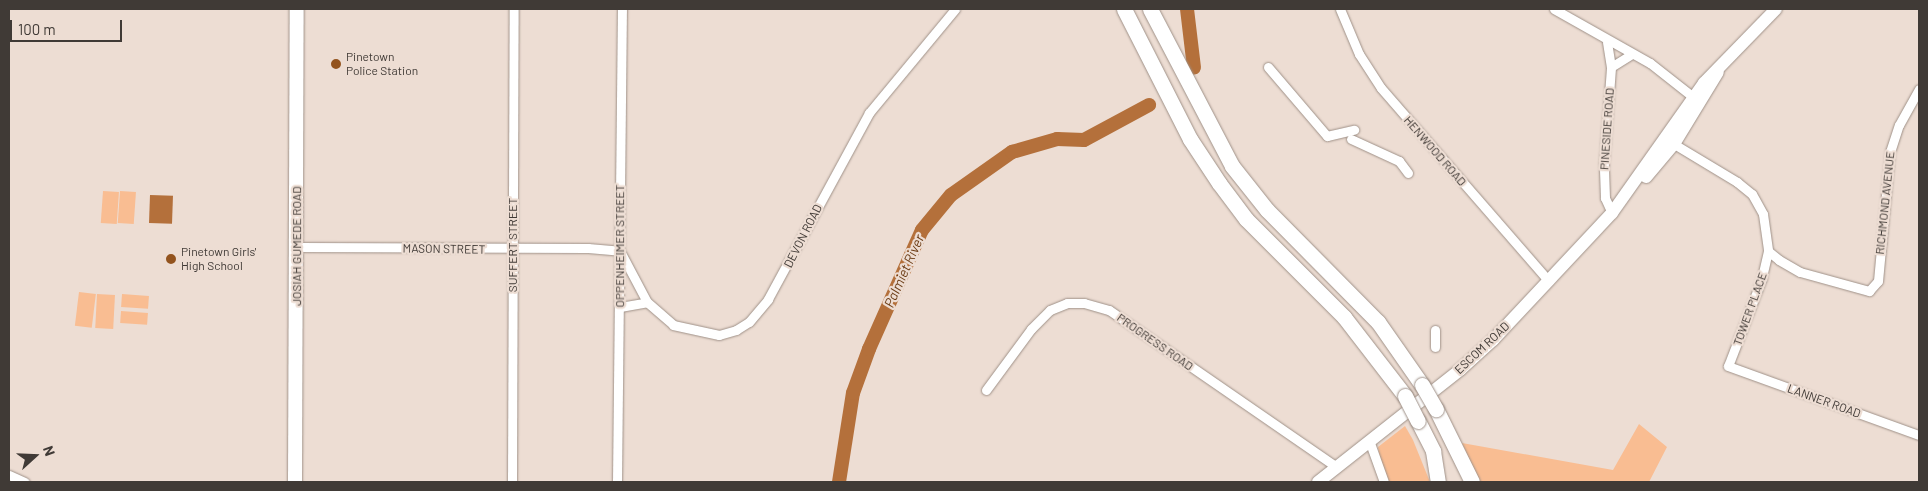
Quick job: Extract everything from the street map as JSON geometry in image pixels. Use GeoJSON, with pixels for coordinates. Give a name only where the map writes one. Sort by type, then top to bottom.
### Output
{"type":"FeatureCollection","features":[{"type":"Feature","properties":{"kind":"highway"},"geometry":{"type":"LineString","coordinates":[[1124,9],[1190,139],[1218,184],[1246,219],[1344,317],[1405,396],[1433,451],[1446,482]]}},
{"type":"Feature","properties":{"kind":"highway"},"geometry":{"type":"LineString","coordinates":[[1150,9],[1232,166],[1267,210],[1378,322],[1422,385],[1436,409],[1468,482]]}},
{"type":"Feature","properties":{"kind":"highway"},"geometry":{"type":"LineString","coordinates":[[1433,451],[1438,482]]}},
{"type":"Feature","properties":{"kind":"highway"},"geometry":{"type":"LineString","coordinates":[[1461,463],[1472,482]]}},
{"type":"Feature","properties":{"kind":"main road","name":"JOSIAH GUMEDE ROAD"},"geometry":{"type":"LineString","coordinates":[[296,482],[298,247],[297,9]]}},
{"type":"Feature","properties":{"kind":"street","name":"SUFFERT STREET"},"geometry":{"type":"LineString","coordinates":[[512,482],[514,9]]}},
{"type":"Feature","properties":{"kind":"street","name":"OPPENHEIMER STREET"},"geometry":{"type":"LineString","coordinates":[[616,482],[620,307],[622,9]]}},
{"type":"Feature","properties":{"kind":"street","name":"DEVON ROAD"},"geometry":{"type":"LineString","coordinates":[[620,251],[647,302],[674,325],[693,331],[719,335],[749,322],[763,307],[784,272],[869,113],[955,9]]}},
{"type":"Feature","properties":{"kind":"street","name":"HENWOOD ROAD"},"geometry":{"type":"LineString","coordinates":[[1340,9],[1358,54],[1381,88],[1549,281]]}},
{"type":"Feature","properties":{"kind":"street"},"geometry":{"type":"LineString","coordinates":[[1554,9],[1607,42],[1650,63],[1697,100]]}},
{"type":"Feature","properties":{"kind":"street","name":"ESCOM ROAD"},"geometry":{"type":"LineString","coordinates":[[1318,482],[1370,443],[1474,357],[1549,281],[1627,195],[1719,70],[1750,32],[1776,9]]}},
{"type":"Feature","properties":{"kind":"street","name":"PINESIDE ROAD"},"geometry":{"type":"LineString","coordinates":[[1607,42],[1611,67],[1604,163],[1605,198],[1612,213]]}},
{"type":"Feature","properties":{"kind":"street"},"geometry":{"type":"LineString","coordinates":[[1611,67],[1632,54]]}},
{"type":"Feature","properties":{"kind":"street"},"geometry":{"type":"LineString","coordinates":[[1268,68],[1327,136],[1352,134],[1399,161],[1408,173]]}},
{"type":"Feature","properties":{"kind":"street","name":"RICHMOND AVENUE"},"geometry":{"type":"LineString","coordinates":[[1768,251],[1800,272],[1852,288],[1871,291],[1878,281],[1890,152],[1899,125],[1919,90]]}},
{"type":"Feature","properties":{"kind":"street","name":"ESCOM ROAD"},"geometry":{"type":"LineString","coordinates":[[1627,195],[1654,170],[1674,144],[1697,100]]}},
{"type":"Feature","properties":{"kind":"street"},"geometry":{"type":"LineString","coordinates":[[1674,144],[1752,194],[1763,214],[1768,251]]}},
{"type":"Feature","properties":{"kind":"street","name":"MASON STREET"},"geometry":{"type":"LineString","coordinates":[[298,247],[588,248],[620,251]]}},
{"type":"Feature","properties":{"kind":"street","name":"TOWER PLACE"},"geometry":{"type":"LineString","coordinates":[[1728,366],[1762,278],[1768,251]]}},
{"type":"Feature","properties":{"kind":"street"},"geometry":{"type":"LineString","coordinates":[[620,307],[647,302]]}},
{"type":"Feature","properties":{"kind":"street","name":"PROGRESS ROAD"},"geometry":{"type":"LineString","coordinates":[[986,390],[1031,329],[1050,310],[1067,303],[1084,303],[1110,310],[1337,467]]}},
{"type":"Feature","properties":{"kind":"street"},"geometry":{"type":"LineString","coordinates":[[1435,330],[1435,347]]}},
{"type":"Feature","properties":{"kind":"street","name":"LANNER ROAD"},"geometry":{"type":"LineString","coordinates":[[1728,366],[1919,436]]}},
{"type":"Feature","properties":{"kind":"street"},"geometry":{"type":"LineString","coordinates":[[1370,443],[1384,482]]}},
{"type":"Feature","properties":{"kind":"street"},"geometry":{"type":"LineString","coordinates":[[9,475],[25,482]]}},
{"type":"Feature","properties":{"kind":"shaded area"},"geometry":{"type":"Polygon","coordinates":[[[103,191],[119,192],[117,224],[101,223],[103,191]]]}},
{"type":"Feature","properties":{"kind":"shaded area"},"geometry":{"type":"Polygon","coordinates":[[[120,191],[136,192],[134,224],[118,223],[120,191]]]}},
{"type":"Feature","properties":{"kind":"shaded area"},"geometry":{"type":"Polygon","coordinates":[[[150,195],[173,196],[172,224],[149,223],[150,195]]]}},
{"type":"Feature","properties":{"kind":"shaded area"},"geometry":{"type":"Polygon","coordinates":[[[79,292],[96,294],[92,328],[75,326],[79,292]]]}},
{"type":"Feature","properties":{"kind":"shaded area"},"geometry":{"type":"Polygon","coordinates":[[[97,294],[115,295],[113,329],[95,328],[97,294]]]}},
{"type":"Feature","properties":{"kind":"shaded area"},"geometry":{"type":"Polygon","coordinates":[[[122,294],[149,296],[148,309],[121,307],[122,294]]]}},
{"type":"Feature","properties":{"kind":"shaded area"},"geometry":{"type":"Polygon","coordinates":[[[121,311],[148,313],[147,325],[120,323],[121,311]]]}},
{"type":"Feature","properties":{"kind":"shaded area"},"geometry":{"type":"Polygon","coordinates":[[[1639,424],[1667,447],[1649,482],[1479,482],[1462,443],[1613,470],[1639,424]]]}},
{"type":"Feature","properties":{"kind":"shaded area"},"geometry":{"type":"Polygon","coordinates":[[[1405,426],[1413,440],[1430,482],[1384,482],[1378,447],[1405,426]]]}},
{"type":"Feature","properties":{"kind":"waterway","name":"Palmiet River"},"geometry":{"type":"LineString","coordinates":[[1187,9],[1194,68]]}},
{"type":"Feature","properties":{"kind":"waterway","name":"Palmiet River"},"geometry":{"type":"LineString","coordinates":[[839,482],[853,393],[869,349],[922,230],[951,195],[1012,152],[1057,139],[1084,140],[1149,105]]}},
{"type":"Feature","properties":{"kind":"place","name":"Pinetown Police Station"},"geometry":{"type":"Point","coordinates":[336,64]}},
{"type":"Feature","properties":{"kind":"place","name":"Pinetown Girls' High School"},"geometry":{"type":"Point","coordinates":[171,259]}}]}
